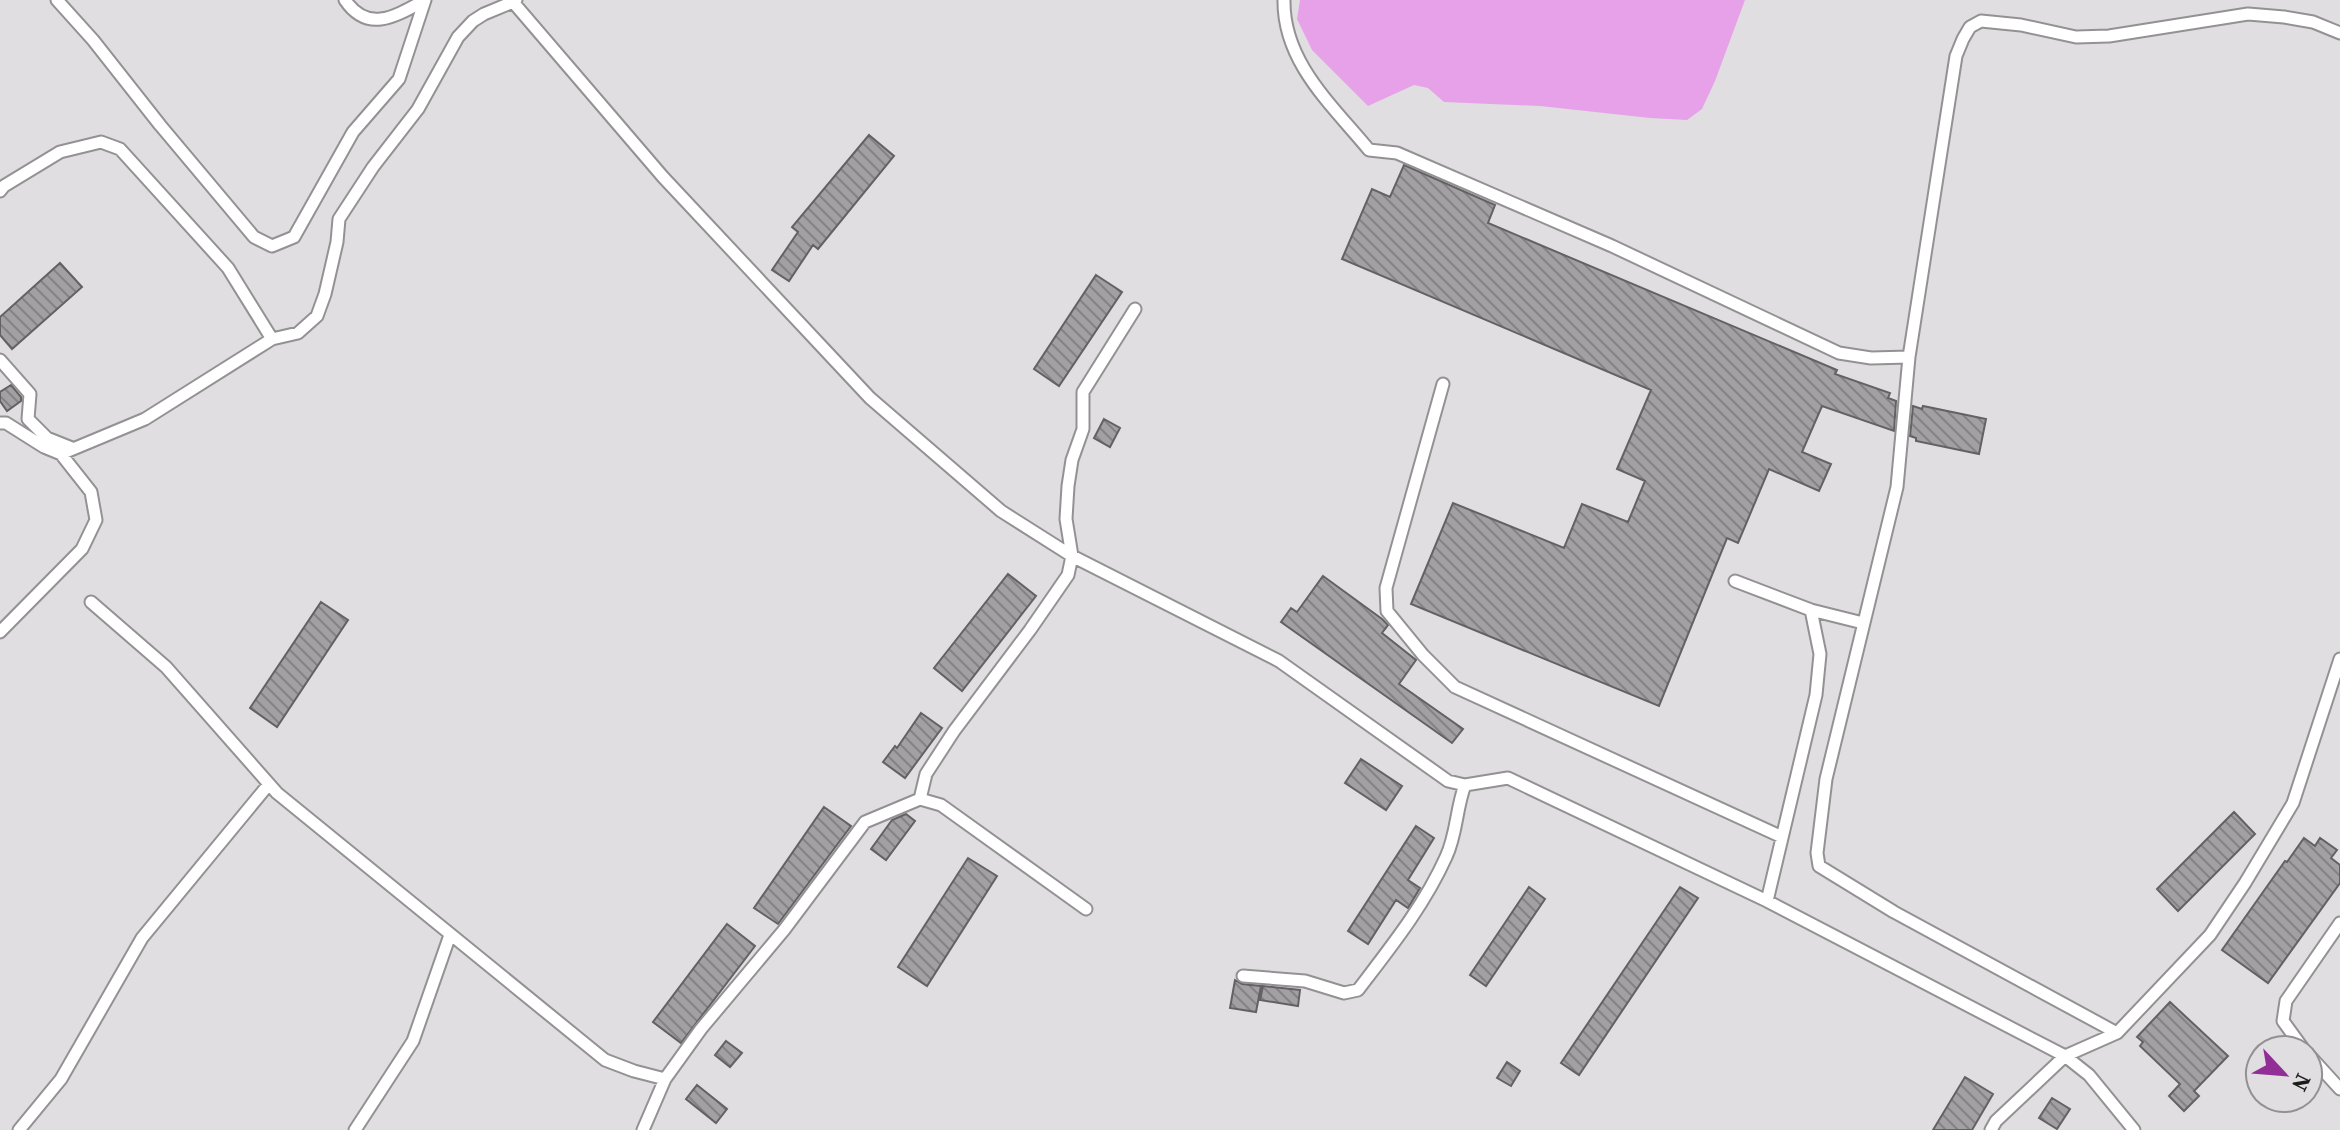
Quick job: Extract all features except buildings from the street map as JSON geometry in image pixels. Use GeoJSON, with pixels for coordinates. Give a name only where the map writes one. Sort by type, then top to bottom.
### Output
{"type":"FeatureCollection","features":[{"type":"Feature","properties":{"kind":"lane"},"geometry":{"type":"LineString","coordinates":[[57,0],[254,237],[272,246],[294,237],[353,132],[399,79],[425,0]]}},
{"type":"Feature","properties":{"kind":"lane"},"geometry":{"type":"LineString","coordinates":[[345,0],[352,11],[367,18],[384,20],[425,0]]}},
{"type":"Feature","properties":{"kind":"lane"},"geometry":{"type":"LineString","coordinates":[[1284,0],[1288,36],[1307,76],[1369,150],[1397,153],[1411,159],[1612,246],[1839,353],[1871,358],[1909,357]]}},
{"type":"Feature","properties":{"kind":"lane"},"geometry":{"type":"LineString","coordinates":[[0,423],[6,423],[44,447],[66,451],[145,419],[272,339],[298,333],[317,316],[325,294],[339,219],[373,167],[418,109],[458,37],[473,21],[514,1],[663,177],[870,398],[1001,511],[1072,556],[1279,661],[1448,781],[1465,785],[1508,778],[1767,901],[2065,1056],[2089,1075],[2134,1130]]}},
{"type":"Feature","properties":{"kind":"lane"},"geometry":{"type":"LineString","coordinates":[[2117,1033],[1894,912],[1819,866],[1817,853],[1826,779],[1897,487],[1909,357],[1956,56],[1970,27],[1981,21],[2076,37],[2109,36],[2248,14],[2313,22],[2340,33]]}},
{"type":"Feature","properties":{"kind":"lane"},"geometry":{"type":"LineString","coordinates":[[0,191],[60,152],[101,142],[120,149],[228,268],[272,339]]}},
{"type":"Feature","properties":{"kind":"lane"},"geometry":{"type":"LineString","coordinates":[[920,799],[926,774],[954,731],[1068,575],[1072,556],[1066,519],[1068,486],[1072,460],[1083,429],[1083,392],[1135,309]]}},
{"type":"Feature","properties":{"kind":"lane"},"geometry":{"type":"LineString","coordinates":[[0,360],[30,394],[28,419],[66,451],[91,492],[96,520],[82,549],[0,632]]}},
{"type":"Feature","properties":{"kind":"lane"},"geometry":{"type":"LineString","coordinates":[[1443,384],[1386,588],[1387,611],[1423,655],[1455,687],[1782,837]]}},
{"type":"Feature","properties":{"kind":"lane"},"geometry":{"type":"LineString","coordinates":[[1735,581],[1811,610],[1863,623]]}},
{"type":"Feature","properties":{"kind":"lane"},"geometry":{"type":"LineString","coordinates":[[91,602],[166,667],[277,793],[605,1060],[665,1079]]}},
{"type":"Feature","properties":{"kind":"lane"},"geometry":{"type":"LineString","coordinates":[[1767,901],[1816,695],[1820,654],[1811,610]]}},
{"type":"Feature","properties":{"kind":"lane"},"geometry":{"type":"LineString","coordinates":[[1991,1130],[1996,1121],[2065,1056],[2117,1033],[2210,935],[2293,803],[2340,659]]}},
{"type":"Feature","properties":{"kind":"lane"},"geometry":{"type":"LineString","coordinates":[[19,1130],[61,1079],[142,938],[269,784]]}},
{"type":"Feature","properties":{"kind":"lane"},"geometry":{"type":"LineString","coordinates":[[1243,976],[1305,981],[1344,993],[1358,990],[1418,909],[1447,855],[1465,785]]}},
{"type":"Feature","properties":{"kind":"lane"},"geometry":{"type":"LineString","coordinates":[[647,1129],[665,1079],[701,1029],[784,930],[865,822],[920,799],[941,805],[1086,909]]}},
{"type":"Feature","properties":{"kind":"lane"},"geometry":{"type":"LineString","coordinates":[[2293,1034],[2283,1021],[2286,1001],[2340,923]]}},
{"type":"Feature","properties":{"kind":"lane"},"geometry":{"type":"LineString","coordinates":[[355,1130],[413,1041],[450,935]]}},
{"type":"Feature","properties":{"kind":"lane"},"geometry":{"type":"LineString","coordinates":[[2324,1072],[2340,1089]]}},
{"type":"Feature","properties":{"kind":"shaded area"},"geometry":{"type":"Polygon","coordinates":[[[1300,0],[1745,0],[1702,109],[1687,120],[1540,106],[1444,102],[1428,88],[1414,85],[1368,106],[1312,50],[1297,19],[1300,0]]]}}]}
